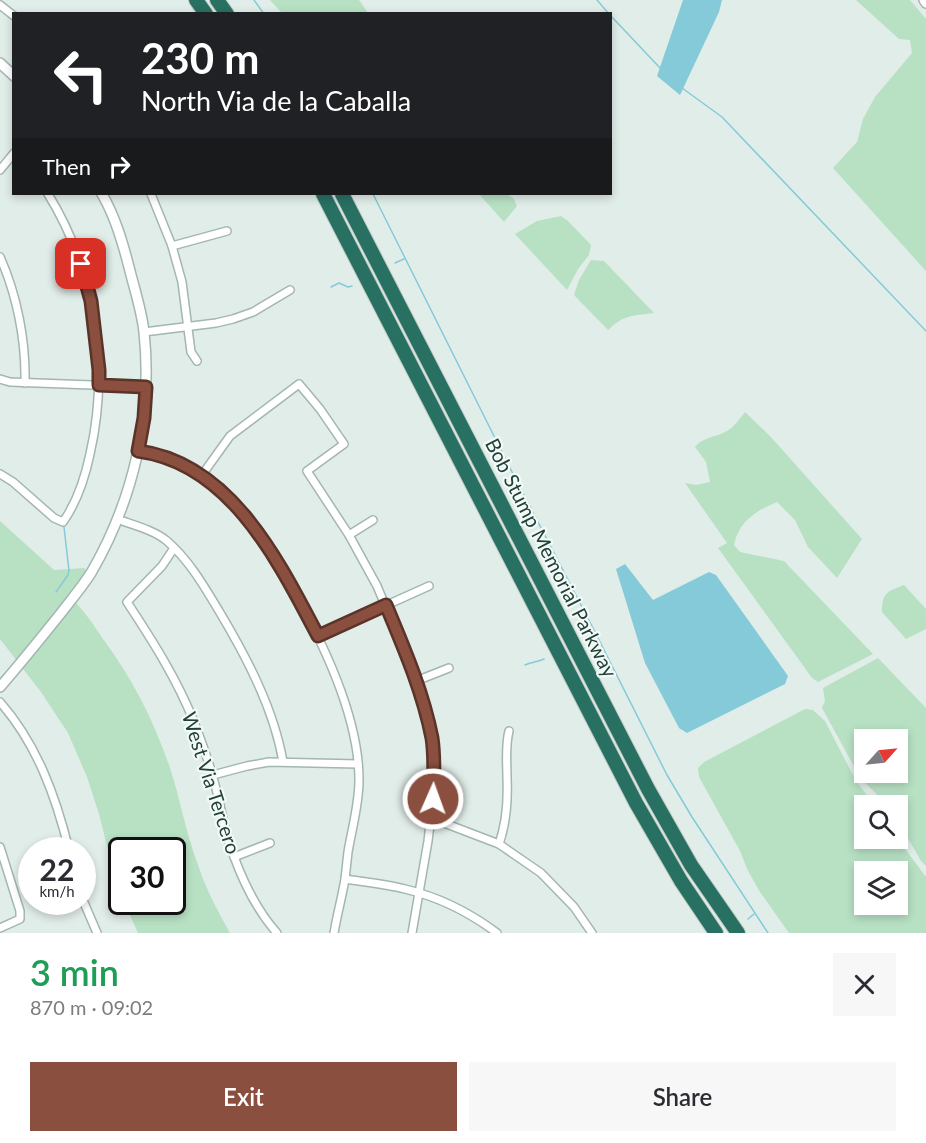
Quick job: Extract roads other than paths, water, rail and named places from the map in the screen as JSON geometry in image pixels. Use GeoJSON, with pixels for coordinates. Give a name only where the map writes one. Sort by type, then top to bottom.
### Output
{"type":"FeatureCollection","features":[{"type":"Feature","properties":{"kind":"highway","name":"Bob Stump Memorial Parkway"},"geometry":{"type":"LineString","coordinates":[[324,195],[636,803],[681,881],[717,933]]}},
{"type":"Feature","properties":{"kind":"highway","name":"Bob Stump Memorial Parkway"},"geometry":{"type":"LineString","coordinates":[[343,195],[653,799],[691,865],[738,933]]}},
{"type":"Feature","properties":{"kind":"street"},"geometry":{"type":"LineString","coordinates":[[0,5],[12,14]]}},
{"type":"Feature","properties":{"kind":"street"},"geometry":{"type":"LineString","coordinates":[[0,63],[12,74]]}},
{"type":"Feature","properties":{"kind":"street"},"geometry":{"type":"LineString","coordinates":[[0,170],[12,155]]}},
{"type":"Feature","properties":{"kind":"street"},"geometry":{"type":"LineString","coordinates":[[0,474],[54,518],[63,522],[72,510],[84,478],[95,432],[99,370],[91,301],[81,264],[48,195]]}},
{"type":"Feature","properties":{"kind":"street"},"geometry":{"type":"LineString","coordinates":[[0,687],[90,574],[117,519],[138,451],[144,418],[146,387],[144,332],[129,264],[108,204],[103,195]]}},
{"type":"Feature","properties":{"kind":"street"},"geometry":{"type":"LineString","coordinates":[[152,195],[172,246],[182,282],[191,352],[196,361]]}},
{"type":"Feature","properties":{"kind":"street"},"geometry":{"type":"LineString","coordinates":[[172,246],[227,231]]}},
{"type":"Feature","properties":{"kind":"street"},"geometry":{"type":"LineString","coordinates":[[0,257],[18,316],[25,363],[25,382]]}},
{"type":"Feature","properties":{"kind":"street"},"geometry":{"type":"LineString","coordinates":[[144,332],[233,319],[253,312],[290,290]]}},
{"type":"Feature","properties":{"kind":"street"},"geometry":{"type":"LineString","coordinates":[[0,379],[10,382],[146,387]]}},
{"type":"Feature","properties":{"kind":"street"},"geometry":{"type":"LineString","coordinates":[[202,475],[230,436],[299,384],[320,409],[344,444],[307,471],[349,535],[386,605],[416,681],[432,739],[435,772],[431,821],[412,933]]}},
{"type":"Feature","properties":{"kind":"street"},"geometry":{"type":"LineString","coordinates":[[138,451],[155,453],[184,464],[214,484],[240,510],[262,539],[318,636],[350,719],[356,743],[359,780],[358,803],[334,933]]}},
{"type":"Feature","properties":{"kind":"street"},"geometry":{"type":"LineString","coordinates":[[117,519],[165,539],[199,579],[237,643],[266,704],[279,741],[282,762]]}},
{"type":"Feature","properties":{"kind":"street"},"geometry":{"type":"LineString","coordinates":[[349,535],[374,520]]}},
{"type":"Feature","properties":{"kind":"street","name":"West Via Tercero"},"geometry":{"type":"LineString","coordinates":[[174,548],[162,566],[128,602],[172,675],[193,720],[213,775],[234,857],[257,906],[277,933]]}},
{"type":"Feature","properties":{"kind":"street"},"geometry":{"type":"LineString","coordinates":[[318,636],[429,586]]}},
{"type":"Feature","properties":{"kind":"street"},"geometry":{"type":"LineString","coordinates":[[416,681],[450,668]]}},
{"type":"Feature","properties":{"kind":"street"},"geometry":{"type":"LineString","coordinates":[[0,702],[28,739],[44,770],[66,837]]}},
{"type":"Feature","properties":{"kind":"street"},"geometry":{"type":"LineString","coordinates":[[499,844],[506,810],[508,782],[506,743],[509,731]]}},
{"type":"Feature","properties":{"kind":"street"},"geometry":{"type":"LineString","coordinates":[[213,775],[269,762],[358,764]]}},
{"type":"Feature","properties":{"kind":"street"},"geometry":{"type":"LineString","coordinates":[[431,821],[444,823],[499,844],[541,873],[574,907],[592,933]]}},
{"type":"Feature","properties":{"kind":"street"},"geometry":{"type":"LineString","coordinates":[[234,857],[270,843]]}},
{"type":"Feature","properties":{"kind":"street"},"geometry":{"type":"LineString","coordinates":[[0,847],[2,860],[20,911],[20,919],[0,928]]}},
{"type":"Feature","properties":{"kind":"street"},"geometry":{"type":"LineString","coordinates":[[345,879],[404,888],[449,903],[479,919],[497,933]]}},
{"type":"Feature","properties":{"kind":"street"},"geometry":{"type":"LineString","coordinates":[[89,915],[97,933]]}},
{"type":"Feature","properties":{"kind":"water"},"geometry":{"type":"Polygon","coordinates":[[[683,0],[722,0],[719,12],[680,95],[657,76],[683,0]]]}},
{"type":"Feature","properties":{"kind":"water"},"geometry":{"type":"Polygon","coordinates":[[[625,564],[653,600],[709,572],[716,575],[788,676],[785,684],[687,733],[679,728],[645,663],[616,569],[625,564]]]}},
{"type":"Feature","properties":{"kind":"waterway"},"geometry":{"type":"LineString","coordinates":[[254,0],[263,12]]}},
{"type":"Feature","properties":{"kind":"waterway"},"geometry":{"type":"LineString","coordinates":[[597,0],[607,12]]}},
{"type":"Feature","properties":{"kind":"waterway"},"geometry":{"type":"LineString","coordinates":[[612,17],[661,69]]}},
{"type":"Feature","properties":{"kind":"waterway"},"geometry":{"type":"LineString","coordinates":[[682,88],[722,117],[926,331]]}},
{"type":"Feature","properties":{"kind":"waterway"},"geometry":{"type":"LineString","coordinates":[[374,195],[667,775],[768,933]]}},
{"type":"Feature","properties":{"kind":"waterway"},"geometry":{"type":"LineString","coordinates":[[395,263],[404,259]]}},
{"type":"Feature","properties":{"kind":"waterway"},"geometry":{"type":"LineString","coordinates":[[331,287],[339,283],[348,287],[352,286]]}},
{"type":"Feature","properties":{"kind":"waterway"},"geometry":{"type":"LineString","coordinates":[[56,592],[69,571],[64,527]]}},
{"type":"Feature","properties":{"kind":"waterway"},"geometry":{"type":"LineString","coordinates":[[587,637],[594,633]]}},
{"type":"Feature","properties":{"kind":"waterway"},"geometry":{"type":"LineString","coordinates":[[525,665],[544,659]]}},
{"type":"Feature","properties":{"kind":"waterway"},"geometry":{"type":"LineString","coordinates":[[748,919],[754,914]]}}]}
